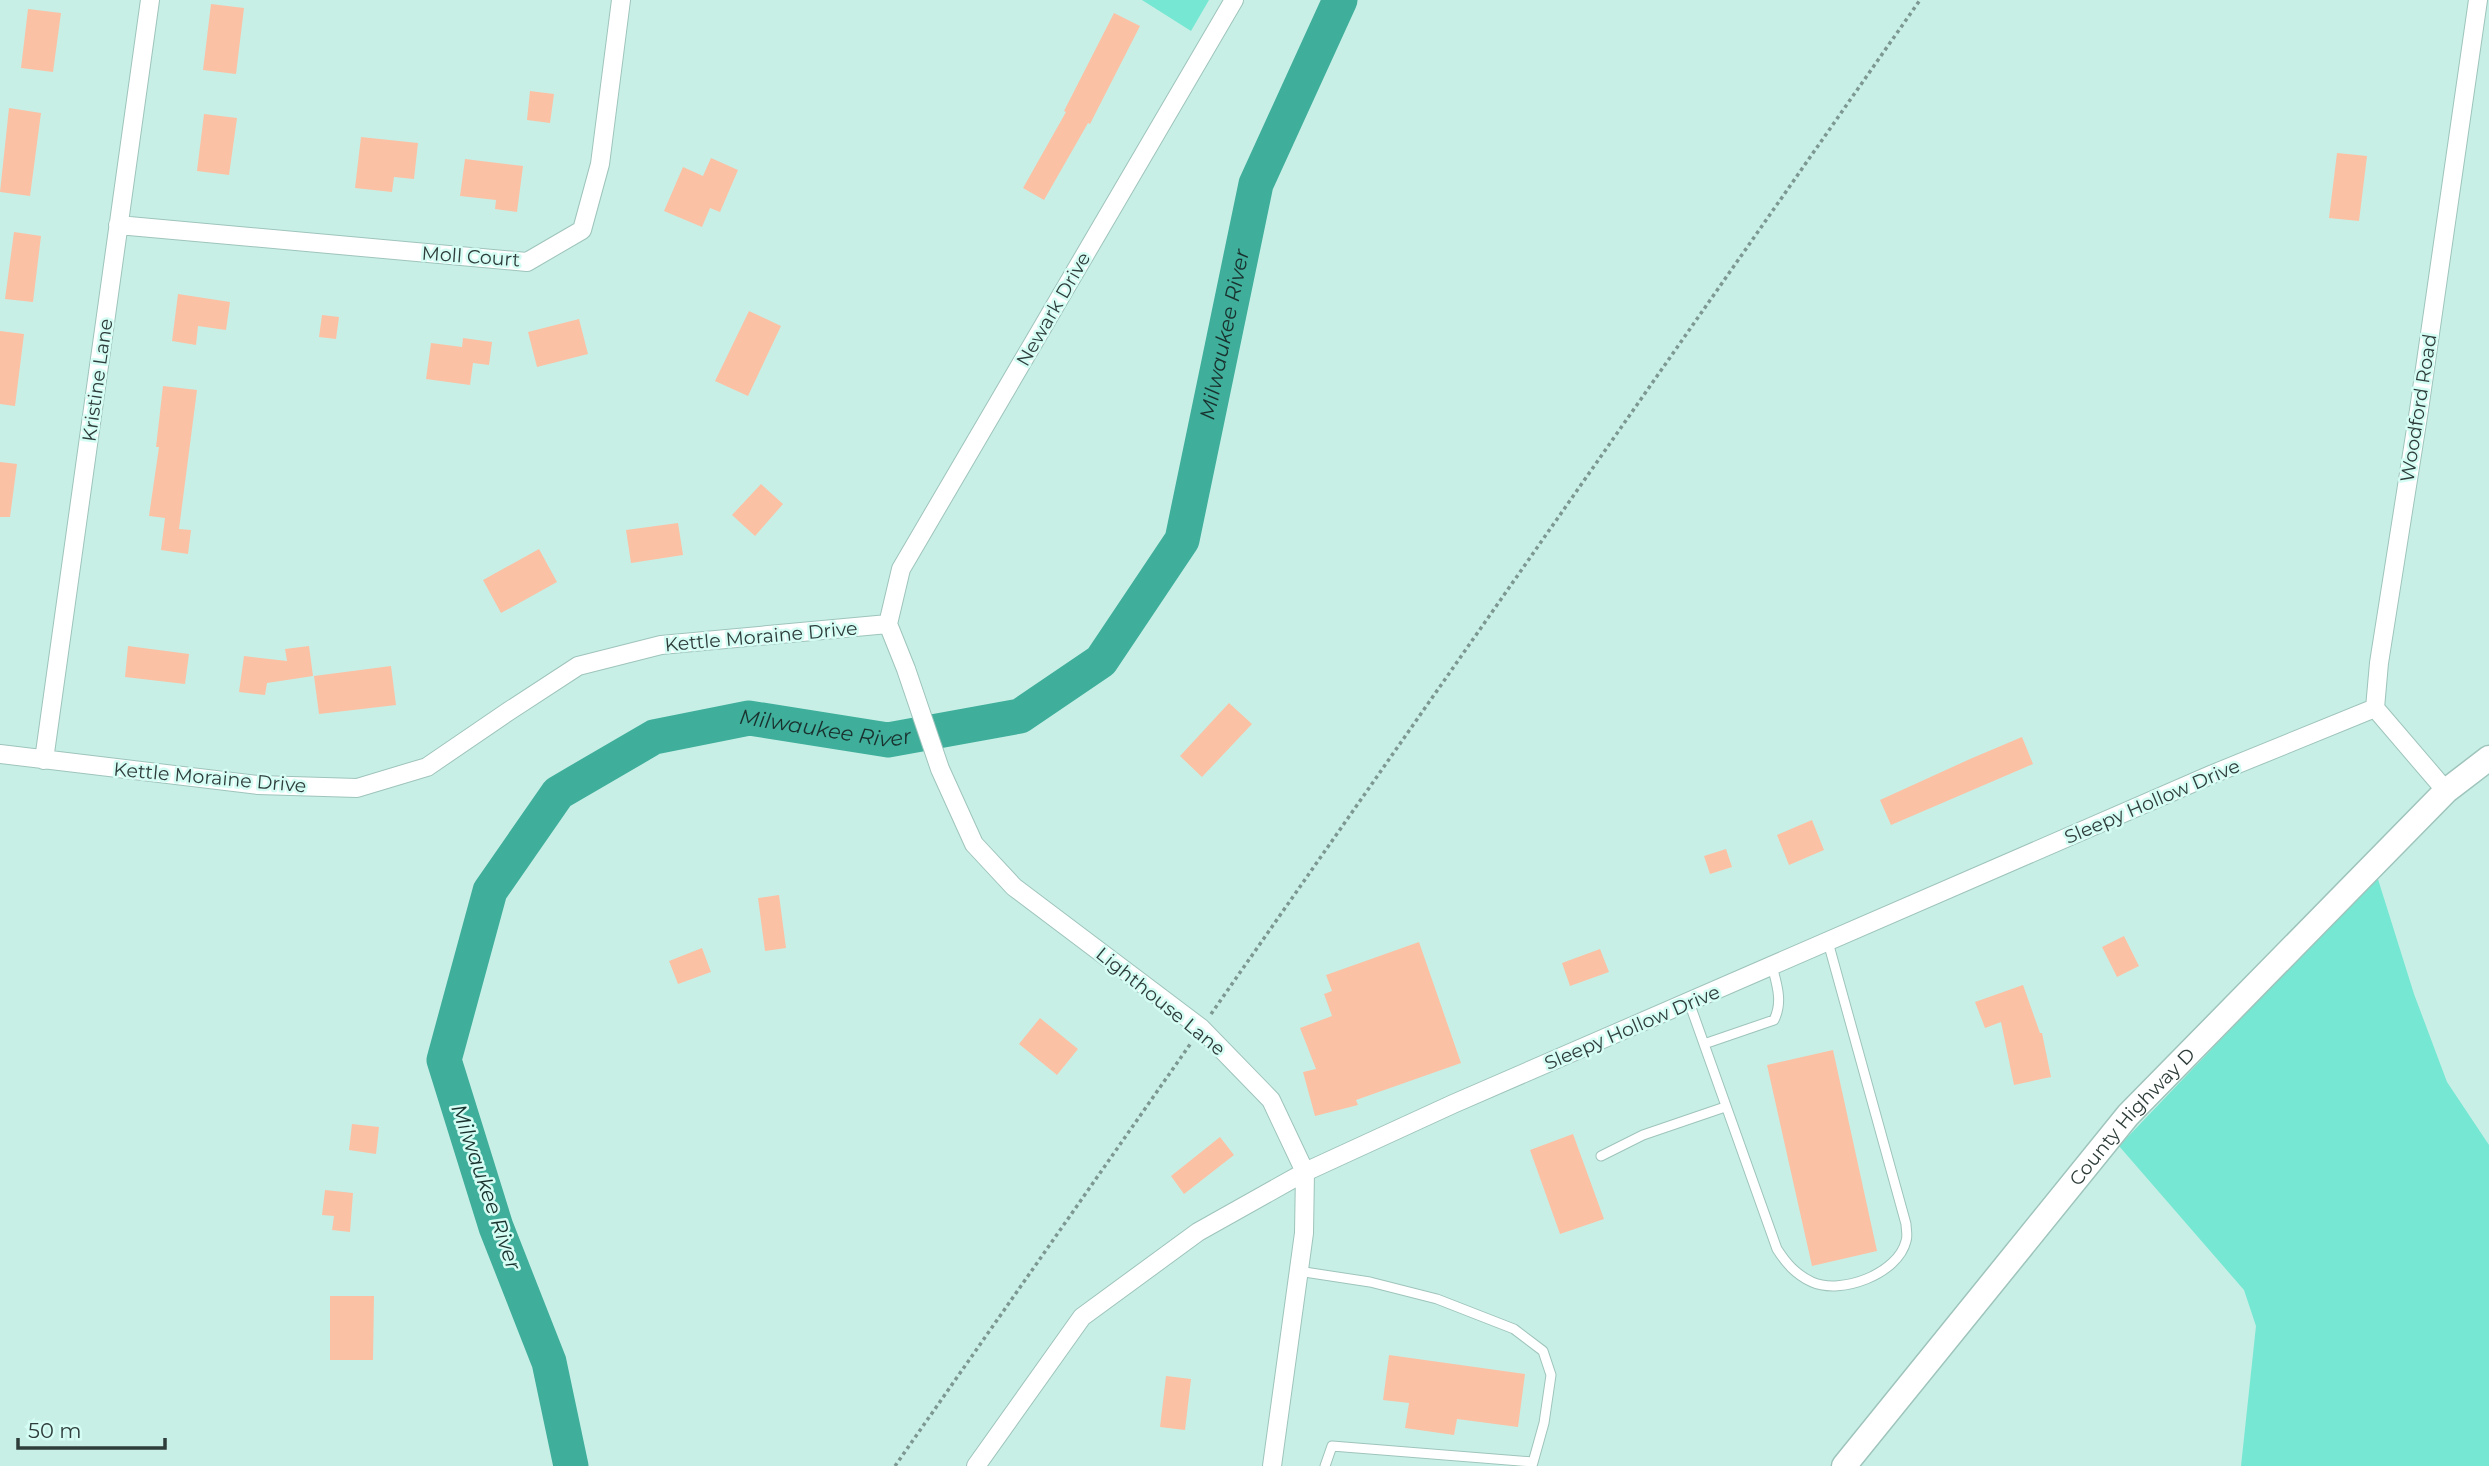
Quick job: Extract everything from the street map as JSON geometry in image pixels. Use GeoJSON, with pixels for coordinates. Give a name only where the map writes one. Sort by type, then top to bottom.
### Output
{"type":"FeatureCollection","features":[{"type":"Feature","properties":{"kind":"main road","name":"County Highway D"},"geometry":{"type":"LineString","coordinates":[[1844,1466],[2128,1115],[2446,791],[2489,758]]}},
{"type":"Feature","properties":{"kind":"street","name":"Kristine Lane"},"geometry":{"type":"LineString","coordinates":[[44,760],[150,0]]}},
{"type":"Feature","properties":{"kind":"street","name":"Moll Court"},"geometry":{"type":"LineString","coordinates":[[118,225],[527,262],[582,230],[600,164],[621,0]]}},
{"type":"Feature","properties":{"kind":"street","name":"Newark Drive"},"geometry":{"type":"LineString","coordinates":[[888,624],[901,569],[1234,0]]}},
{"type":"Feature","properties":{"kind":"street","name":"Woodford Road"},"geometry":{"type":"LineString","coordinates":[[2375,708],[2379,663],[2421,396],[2477,0]]}},
{"type":"Feature","properties":{"kind":"street","name":"Lighthouse Lane"},"geometry":{"type":"LineString","coordinates":[[888,624],[940,769],[974,844],[1014,887],[1201,1028],[1271,1100],[1305,1172],[1304,1233],[1272,1466]]}},
{"type":"Feature","properties":{"kind":"street","name":"Kettle Moraine Drive"},"geometry":{"type":"LineString","coordinates":[[0,754],[258,785],[358,788],[427,767],[578,666],[661,645],[888,624]]}},
{"type":"Feature","properties":{"kind":"street"},"geometry":{"type":"LineString","coordinates":[[2375,708],[2446,791]]}},
{"type":"Feature","properties":{"kind":"street","name":"Sleepy Hollow Drive"},"geometry":{"type":"LineString","coordinates":[[975,1466],[1082,1317],[1198,1233],[1305,1172],[1453,1104],[2213,774],[2375,708]]}},
{"type":"Feature","properties":{"kind":"lane"},"geometry":{"type":"LineString","coordinates":[[1689,1002],[1777,1249],[1788,1267],[1813,1283],[1837,1286],[1864,1282],[1895,1261],[1906,1241],[1906,1224],[1828,942]]}},
{"type":"Feature","properties":{"kind":"lane"},"geometry":{"type":"LineString","coordinates":[[1704,1044],[1774,1020],[1780,1000],[1772,966]]}},
{"type":"Feature","properties":{"kind":"lane"},"geometry":{"type":"LineString","coordinates":[[1601,1156],[1643,1135],[1725,1107]]}},
{"type":"Feature","properties":{"kind":"lane"},"geometry":{"type":"LineString","coordinates":[[1298,1271],[1370,1282],[1437,1299],[1514,1329],[1543,1350],[1551,1375],[1544,1423],[1533,1464],[1332,1446],[1325,1466]]}},
{"type":"Feature","properties":{"kind":"path"},"geometry":{"type":"LineString","coordinates":[[895,1466],[1920,0]]}},
{"type":"Feature","properties":{"kind":"green space"},"geometry":{"type":"Polygon","coordinates":[[[1142,0],[1209,0],[1191,31],[1142,0]]]}},
{"type":"Feature","properties":{"kind":"green space"},"geometry":{"type":"Polygon","coordinates":[[[2377,876],[2414,994],[2447,1082],[2489,1145],[2489,1466],[2241,1466],[2256,1326],[2244,1290],[2119,1146],[2377,876]]]}},
{"type":"Feature","properties":{"kind":"building"},"geometry":{"type":"Polygon","coordinates":[[[211,4],[244,8],[236,74],[203,70],[211,4]]]}},
{"type":"Feature","properties":{"kind":"building"},"geometry":{"type":"Polygon","coordinates":[[[28,9],[61,13],[53,72],[21,68],[28,9]]]}},
{"type":"Feature","properties":{"kind":"building"},"geometry":{"type":"Polygon","coordinates":[[[1114,13],[1140,26],[1090,124],[1088,123],[1044,200],[1023,188],[1066,112],[1064,111],[1114,13]]]}},
{"type":"Feature","properties":{"kind":"building"},"geometry":{"type":"Polygon","coordinates":[[[530,91],[554,94],[550,123],[527,120],[530,91]]]}},
{"type":"Feature","properties":{"kind":"building"},"geometry":{"type":"Polygon","coordinates":[[[9,108],[41,113],[30,196],[0,192],[9,108]]]}},
{"type":"Feature","properties":{"kind":"building"},"geometry":{"type":"Polygon","coordinates":[[[204,114],[237,118],[229,175],[197,171],[204,114]]]}},
{"type":"Feature","properties":{"kind":"building"},"geometry":{"type":"Polygon","coordinates":[[[361,137],[418,143],[414,179],[394,177],[392,192],[355,188],[361,137]]]}},
{"type":"Feature","properties":{"kind":"building"},"geometry":{"type":"Polygon","coordinates":[[[2337,153],[2367,156],[2359,221],[2329,218],[2337,153]]]}},
{"type":"Feature","properties":{"kind":"building"},"geometry":{"type":"Polygon","coordinates":[[[711,158],[738,170],[720,212],[710,208],[702,227],[664,211],[683,167],[703,176],[711,158]]]}},
{"type":"Feature","properties":{"kind":"building"},"geometry":{"type":"Polygon","coordinates":[[[465,159],[523,166],[517,212],[495,209],[496,200],[460,196],[465,159]]]}},
{"type":"Feature","properties":{"kind":"building"},"geometry":{"type":"Polygon","coordinates":[[[14,232],[41,236],[33,302],[5,299],[14,232]]]}},
{"type":"Feature","properties":{"kind":"building"},"geometry":{"type":"Polygon","coordinates":[[[178,294],[230,302],[226,330],[198,326],[196,345],[172,341],[178,294]]]}},
{"type":"Feature","properties":{"kind":"building"},"geometry":{"type":"Polygon","coordinates":[[[749,311],[781,326],[748,396],[715,381],[749,311]]]}},
{"type":"Feature","properties":{"kind":"building"},"geometry":{"type":"Polygon","coordinates":[[[322,315],[339,317],[336,339],[319,337],[322,315]]]}},
{"type":"Feature","properties":{"kind":"building"},"geometry":{"type":"Polygon","coordinates":[[[579,319],[588,354],[537,367],[528,332],[579,319]]]}},
{"type":"Feature","properties":{"kind":"building"},"geometry":{"type":"Polygon","coordinates":[[[0,331],[24,334],[15,406],[0,404],[0,331]]]}},
{"type":"Feature","properties":{"kind":"building"},"geometry":{"type":"Polygon","coordinates":[[[463,338],[492,342],[489,365],[473,363],[470,385],[426,379],[431,343],[462,347],[463,338]]]}},
{"type":"Feature","properties":{"kind":"building"},"geometry":{"type":"Polygon","coordinates":[[[163,386],[197,390],[179,529],[191,530],[188,554],[161,550],[165,518],[149,516],[159,447],[156,447],[163,386]]]}},
{"type":"Feature","properties":{"kind":"building"},"geometry":{"type":"Polygon","coordinates":[[[0,462],[17,464],[10,517],[0,517],[0,462]]]}},
{"type":"Feature","properties":{"kind":"building"},"geometry":{"type":"Polygon","coordinates":[[[761,484],[783,504],[755,536],[732,515],[761,484]]]}},
{"type":"Feature","properties":{"kind":"building"},"geometry":{"type":"Polygon","coordinates":[[[678,523],[683,555],[631,563],[626,530],[678,523]]]}},
{"type":"Feature","properties":{"kind":"building"},"geometry":{"type":"Polygon","coordinates":[[[539,549],[557,582],[501,613],[483,580],[539,549]]]}},
{"type":"Feature","properties":{"kind":"building"},"geometry":{"type":"Polygon","coordinates":[[[128,646],[189,654],[185,684],[125,677],[128,646]]]}},
{"type":"Feature","properties":{"kind":"building"},"geometry":{"type":"Polygon","coordinates":[[[309,646],[313,676],[267,683],[265,695],[239,692],[244,656],[287,661],[285,649],[309,646]]]}},
{"type":"Feature","properties":{"kind":"building"},"geometry":{"type":"Polygon","coordinates":[[[391,666],[396,705],[319,714],[314,676],[391,666]]]}},
{"type":"Feature","properties":{"kind":"building"},"geometry":{"type":"Polygon","coordinates":[[[1229,703],[1252,724],[1202,777],[1180,756],[1229,703]]]}},
{"type":"Feature","properties":{"kind":"building"},"geometry":{"type":"Polygon","coordinates":[[[2022,737],[2033,764],[1891,825],[1880,800],[2022,737]]]}},
{"type":"Feature","properties":{"kind":"building"},"geometry":{"type":"Polygon","coordinates":[[[1812,820],[1824,850],[1789,865],[1777,835],[1812,820]]]}},
{"type":"Feature","properties":{"kind":"building"},"geometry":{"type":"Polygon","coordinates":[[[1726,849],[1732,867],[1710,874],[1704,856],[1726,849]]]}},
{"type":"Feature","properties":{"kind":"building"},"geometry":{"type":"Polygon","coordinates":[[[779,895],[786,948],[765,951],[758,898],[779,895]]]}},
{"type":"Feature","properties":{"kind":"building"},"geometry":{"type":"Polygon","coordinates":[[[2124,936],[2139,966],[2117,977],[2102,947],[2124,936]]]}},
{"type":"Feature","properties":{"kind":"building"},"geometry":{"type":"Polygon","coordinates":[[[1419,942],[1461,1063],[1356,1100],[1358,1105],[1315,1116],[1303,1072],[1316,1069],[1300,1028],[1332,1016],[1324,994],[1332,991],[1326,975],[1419,942]]]}},
{"type":"Feature","properties":{"kind":"building"},"geometry":{"type":"Polygon","coordinates":[[[702,948],[711,972],[678,984],[669,961],[702,948]]]}},
{"type":"Feature","properties":{"kind":"building"},"geometry":{"type":"Polygon","coordinates":[[[1600,949],[1609,972],[1570,986],[1562,963],[1600,949]]]}},
{"type":"Feature","properties":{"kind":"building"},"geometry":{"type":"Polygon","coordinates":[[[2023,985],[2042,1033],[2051,1077],[2014,1085],[2001,1022],[1985,1028],[1975,1002],[2023,985]]]}},
{"type":"Feature","properties":{"kind":"building"},"geometry":{"type":"Polygon","coordinates":[[[1040,1018],[1078,1049],[1057,1075],[1019,1044],[1040,1018]]]}},
{"type":"Feature","properties":{"kind":"building"},"geometry":{"type":"Polygon","coordinates":[[[1833,1050],[1877,1251],[1812,1266],[1767,1065],[1833,1050]]]}},
{"type":"Feature","properties":{"kind":"building"},"geometry":{"type":"Polygon","coordinates":[[[352,1124],[379,1127],[376,1154],[349,1150],[352,1124]]]}},
{"type":"Feature","properties":{"kind":"building"},"geometry":{"type":"Polygon","coordinates":[[[1573,1134],[1604,1219],[1560,1234],[1530,1150],[1573,1134]]]}},
{"type":"Feature","properties":{"kind":"building"},"geometry":{"type":"Polygon","coordinates":[[[1220,1137],[1234,1155],[1184,1194],[1171,1176],[1220,1137]]]}},
{"type":"Feature","properties":{"kind":"building"},"geometry":{"type":"Polygon","coordinates":[[[325,1190],[353,1193],[350,1232],[332,1230],[334,1216],[322,1215],[325,1190]]]}},
{"type":"Feature","properties":{"kind":"building"},"geometry":{"type":"Polygon","coordinates":[[[330,1296],[374,1296],[373,1360],[330,1360],[330,1296]]]}},
{"type":"Feature","properties":{"kind":"building"},"geometry":{"type":"Polygon","coordinates":[[[1389,1355],[1525,1374],[1518,1427],[1457,1419],[1454,1435],[1405,1428],[1409,1403],[1383,1400],[1389,1355]]]}},
{"type":"Feature","properties":{"kind":"building"},"geometry":{"type":"Polygon","coordinates":[[[1166,1376],[1191,1379],[1185,1430],[1160,1427],[1166,1376]]]}},
{"type":"Feature","properties":{"kind":"waterway","name":"Milwaukee River"},"geometry":{"type":"LineString","coordinates":[[571,1466],[549,1362],[496,1227],[444,1060],[490,891],[558,793],[654,737],[749,718],[888,740],[1020,716],[1101,661],[1182,540],[1256,184],[1340,0]]}}]}
